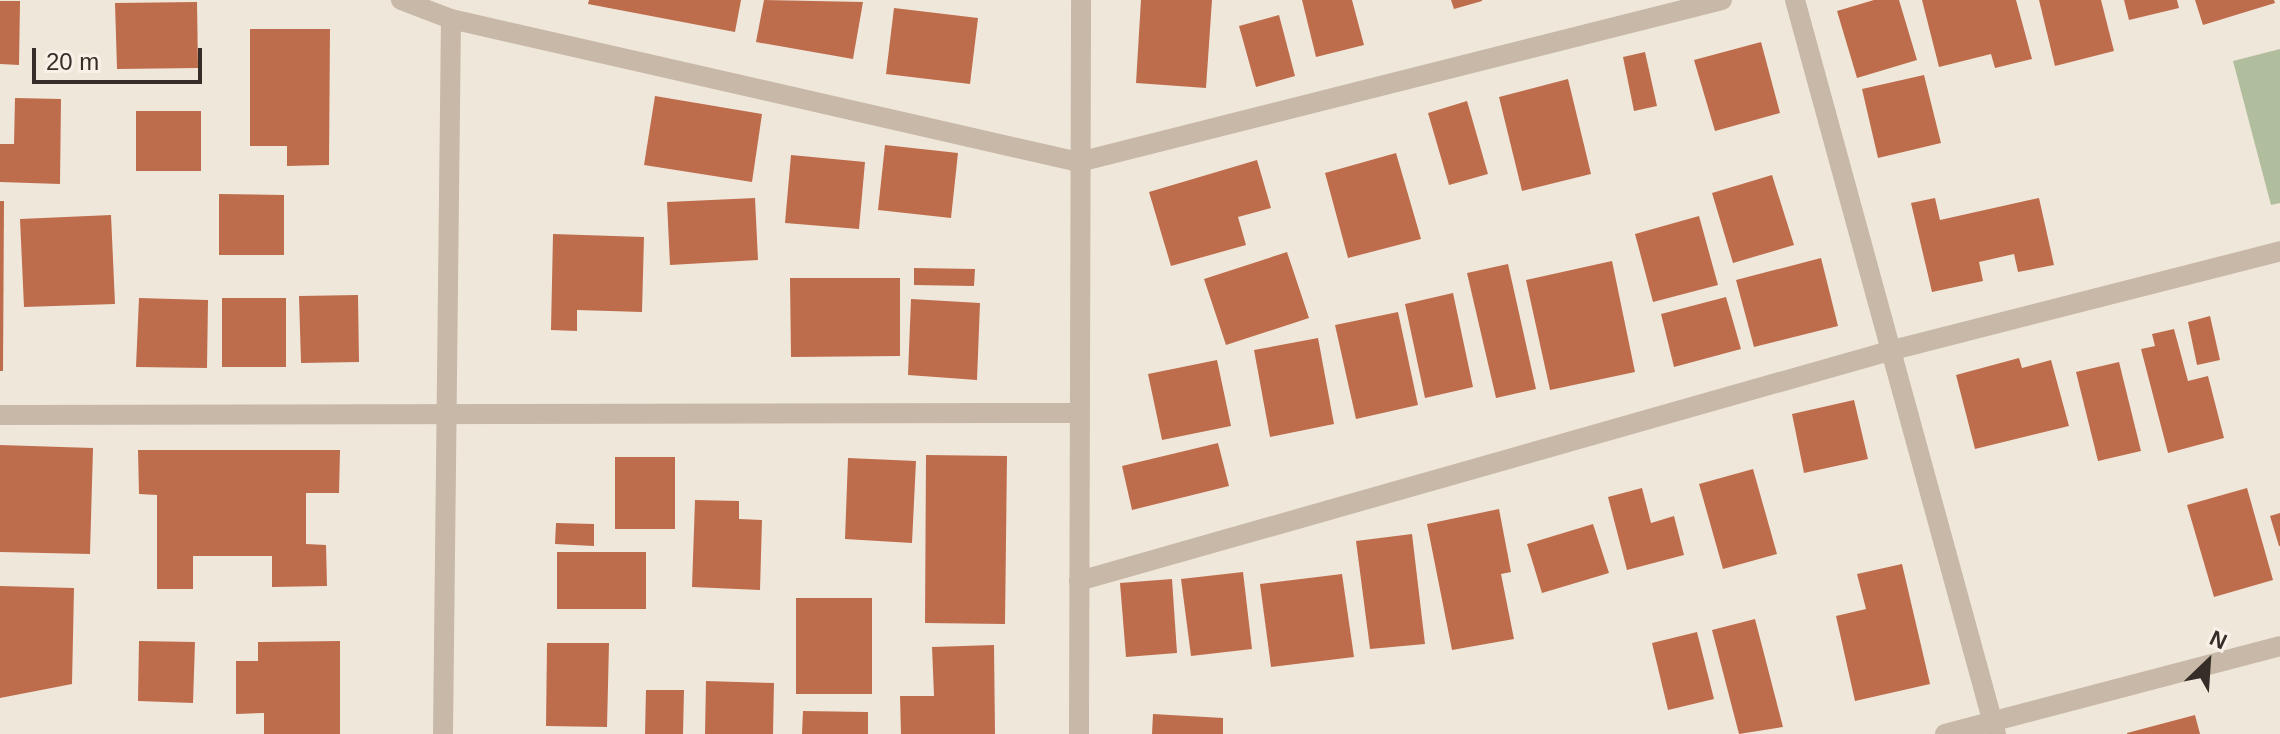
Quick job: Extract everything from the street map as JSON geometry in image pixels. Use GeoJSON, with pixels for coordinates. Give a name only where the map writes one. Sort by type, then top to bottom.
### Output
{"type":"FeatureCollection","features":[{"type":"Feature","properties":{"kind":"street"},"geometry":{"type":"LineString","coordinates":[[401,0],[451,19],[1079,162],[1722,0]]}},
{"type":"Feature","properties":{"kind":"street"},"geometry":{"type":"LineString","coordinates":[[1079,734],[1081,0]]}},
{"type":"Feature","properties":{"kind":"street"},"geometry":{"type":"LineString","coordinates":[[1795,0],[1994,728]]}},
{"type":"Feature","properties":{"kind":"street"},"geometry":{"type":"LineString","coordinates":[[443,734],[451,19]]}},
{"type":"Feature","properties":{"kind":"street"},"geometry":{"type":"LineString","coordinates":[[1079,581],[1889,351],[2280,251]]}},
{"type":"Feature","properties":{"kind":"street"},"geometry":{"type":"LineString","coordinates":[[0,415],[1078,413]]}},
{"type":"Feature","properties":{"kind":"street"},"geometry":{"type":"LineString","coordinates":[[1945,734],[1994,728],[2280,646]]}},
{"type":"Feature","properties":{"kind":"green space"},"geometry":{"type":"Polygon","coordinates":[[[2280,49],[2280,203],[2271,205],[2233,61],[2280,49]]]}},
{"type":"Feature","properties":{"kind":"building"},"geometry":{"type":"Polygon","coordinates":[[[589,0],[741,0],[735,32],[588,4],[589,0]]]}},
{"type":"Feature","properties":{"kind":"building"},"geometry":{"type":"Polygon","coordinates":[[[764,0],[863,2],[853,59],[756,42],[764,0]]]}},
{"type":"Feature","properties":{"kind":"building"},"geometry":{"type":"Polygon","coordinates":[[[1141,0],[1212,0],[1206,88],[1136,83],[1141,0]]]}},
{"type":"Feature","properties":{"kind":"building"},"geometry":{"type":"Polygon","coordinates":[[[1302,0],[1352,0],[1364,45],[1316,57],[1302,0]]]}},
{"type":"Feature","properties":{"kind":"building"},"geometry":{"type":"Polygon","coordinates":[[[1451,0],[1482,0],[1482,1],[1454,9],[1451,0]]]}},
{"type":"Feature","properties":{"kind":"building"},"geometry":{"type":"Polygon","coordinates":[[[1874,0],[1899,0],[1917,60],[1857,78],[1837,11],[1874,0]]]}},
{"type":"Feature","properties":{"kind":"building"},"geometry":{"type":"Polygon","coordinates":[[[1922,0],[2016,0],[2032,59],[1995,68],[1991,54],[1939,67],[1922,0]]]}},
{"type":"Feature","properties":{"kind":"building"},"geometry":{"type":"Polygon","coordinates":[[[2039,0],[2101,0],[2114,51],[2055,66],[2039,0]]]}},
{"type":"Feature","properties":{"kind":"building"},"geometry":{"type":"Polygon","coordinates":[[[2124,0],[2177,0],[2179,8],[2129,20],[2124,0]]]}},
{"type":"Feature","properties":{"kind":"building"},"geometry":{"type":"Polygon","coordinates":[[[2195,0],[2274,0],[2275,3],[2203,25],[2195,0]]]}},
{"type":"Feature","properties":{"kind":"building"},"geometry":{"type":"Polygon","coordinates":[[[0,1],[20,1],[19,65],[0,64],[0,1]]]}},
{"type":"Feature","properties":{"kind":"building"},"geometry":{"type":"Polygon","coordinates":[[[197,2],[198,68],[117,69],[115,3],[197,2]]]}},
{"type":"Feature","properties":{"kind":"building"},"geometry":{"type":"Polygon","coordinates":[[[894,8],[978,18],[970,84],[886,74],[894,8]]]}},
{"type":"Feature","properties":{"kind":"building"},"geometry":{"type":"Polygon","coordinates":[[[1279,15],[1295,76],[1256,87],[1239,26],[1279,15]]]}},
{"type":"Feature","properties":{"kind":"building"},"geometry":{"type":"Polygon","coordinates":[[[250,29],[330,29],[329,165],[287,166],[287,146],[250,146],[250,29]]]}},
{"type":"Feature","properties":{"kind":"building"},"geometry":{"type":"Polygon","coordinates":[[[1761,42],[1780,113],[1715,131],[1694,60],[1761,42]]]}},
{"type":"Feature","properties":{"kind":"building"},"geometry":{"type":"Polygon","coordinates":[[[1645,52],[1657,106],[1634,111],[1623,57],[1645,52]]]}},
{"type":"Feature","properties":{"kind":"building"},"geometry":{"type":"Polygon","coordinates":[[[1924,75],[1941,143],[1878,158],[1862,89],[1924,75]]]}},
{"type":"Feature","properties":{"kind":"building"},"geometry":{"type":"Polygon","coordinates":[[[1568,79],[1591,174],[1522,191],[1499,97],[1568,79]]]}},
{"type":"Feature","properties":{"kind":"building"},"geometry":{"type":"Polygon","coordinates":[[[655,96],[762,114],[752,182],[644,165],[655,96]]]}},
{"type":"Feature","properties":{"kind":"building"},"geometry":{"type":"Polygon","coordinates":[[[15,98],[61,99],[60,184],[0,182],[0,144],[14,144],[15,98]]]}},
{"type":"Feature","properties":{"kind":"building"},"geometry":{"type":"Polygon","coordinates":[[[1467,101],[1488,174],[1449,185],[1428,113],[1467,101]]]}},
{"type":"Feature","properties":{"kind":"building"},"geometry":{"type":"Polygon","coordinates":[[[136,111],[201,111],[201,171],[136,171],[136,111]]]}},
{"type":"Feature","properties":{"kind":"building"},"geometry":{"type":"Polygon","coordinates":[[[885,145],[958,153],[951,218],[878,210],[885,145]]]}},
{"type":"Feature","properties":{"kind":"building"},"geometry":{"type":"Polygon","coordinates":[[[1396,153],[1421,239],[1348,258],[1325,173],[1396,153]]]}},
{"type":"Feature","properties":{"kind":"building"},"geometry":{"type":"Polygon","coordinates":[[[791,155],[865,162],[859,229],[785,223],[791,155]]]}},
{"type":"Feature","properties":{"kind":"building"},"geometry":{"type":"Polygon","coordinates":[[[1257,160],[1271,208],[1238,217],[1246,245],[1171,266],[1149,192],[1257,160]]]}},
{"type":"Feature","properties":{"kind":"building"},"geometry":{"type":"Polygon","coordinates":[[[1772,175],[1794,245],[1733,263],[1712,193],[1772,175]]]}},
{"type":"Feature","properties":{"kind":"building"},"geometry":{"type":"Polygon","coordinates":[[[219,194],[284,195],[284,255],[219,255],[219,194]]]}},
{"type":"Feature","properties":{"kind":"building"},"geometry":{"type":"Polygon","coordinates":[[[755,198],[758,260],[670,265],[667,202],[755,198]]]}},
{"type":"Feature","properties":{"kind":"building"},"geometry":{"type":"Polygon","coordinates":[[[1935,198],[1940,220],[2039,198],[2054,265],[2018,272],[2014,254],[1979,262],[1983,281],[1932,292],[1911,203],[1935,198]]]}},
{"type":"Feature","properties":{"kind":"building"},"geometry":{"type":"Polygon","coordinates":[[[0,201],[4,201],[3,371],[0,371],[0,201]]]}},
{"type":"Feature","properties":{"kind":"building"},"geometry":{"type":"Polygon","coordinates":[[[111,215],[115,304],[24,307],[20,219],[111,215]]]}},
{"type":"Feature","properties":{"kind":"building"},"geometry":{"type":"Polygon","coordinates":[[[1699,216],[1718,285],[1653,302],[1635,234],[1699,216]]]}},
{"type":"Feature","properties":{"kind":"building"},"geometry":{"type":"Polygon","coordinates":[[[553,234],[644,237],[642,312],[577,310],[577,331],[551,330],[553,234]]]}},
{"type":"Feature","properties":{"kind":"building"},"geometry":{"type":"Polygon","coordinates":[[[1287,252],[1309,318],[1226,345],[1204,279],[1287,252]]]}},
{"type":"Feature","properties":{"kind":"building"},"geometry":{"type":"Polygon","coordinates":[[[1821,258],[1838,326],[1754,347],[1736,280],[1821,258]]]}},
{"type":"Feature","properties":{"kind":"building"},"geometry":{"type":"Polygon","coordinates":[[[1612,261],[1635,372],[1550,390],[1526,280],[1612,261]]]}},
{"type":"Feature","properties":{"kind":"building"},"geometry":{"type":"Polygon","coordinates":[[[1508,264],[1536,389],[1496,398],[1467,273],[1508,264]]]}},
{"type":"Feature","properties":{"kind":"building"},"geometry":{"type":"Polygon","coordinates":[[[914,268],[975,269],[974,286],[914,285],[914,268]]]}},
{"type":"Feature","properties":{"kind":"building"},"geometry":{"type":"Polygon","coordinates":[[[790,278],[900,278],[900,356],[791,357],[790,278]]]}},
{"type":"Feature","properties":{"kind":"building"},"geometry":{"type":"Polygon","coordinates":[[[1453,293],[1473,387],[1425,398],[1405,304],[1453,293]]]}},
{"type":"Feature","properties":{"kind":"building"},"geometry":{"type":"Polygon","coordinates":[[[358,295],[359,362],[301,363],[299,296],[358,295]]]}},
{"type":"Feature","properties":{"kind":"building"},"geometry":{"type":"Polygon","coordinates":[[[1726,297],[1741,349],[1674,367],[1661,314],[1726,297]]]}},
{"type":"Feature","properties":{"kind":"building"},"geometry":{"type":"Polygon","coordinates":[[[139,298],[208,300],[207,368],[136,367],[139,298]]]}},
{"type":"Feature","properties":{"kind":"building"},"geometry":{"type":"Polygon","coordinates":[[[222,298],[286,298],[286,367],[222,367],[222,298]]]}},
{"type":"Feature","properties":{"kind":"building"},"geometry":{"type":"Polygon","coordinates":[[[911,299],[980,303],[977,380],[908,375],[911,299]]]}},
{"type":"Feature","properties":{"kind":"building"},"geometry":{"type":"Polygon","coordinates":[[[1398,312],[1418,405],[1356,419],[1335,325],[1398,312]]]}},
{"type":"Feature","properties":{"kind":"building"},"geometry":{"type":"Polygon","coordinates":[[[2210,316],[2220,360],[2197,365],[2188,322],[2210,316]]]}},
{"type":"Feature","properties":{"kind":"building"},"geometry":{"type":"Polygon","coordinates":[[[2174,329],[2188,381],[2208,376],[2224,438],[2168,453],[2141,349],[2155,346],[2152,334],[2174,329]]]}},
{"type":"Feature","properties":{"kind":"building"},"geometry":{"type":"Polygon","coordinates":[[[1318,338],[1334,424],[1270,437],[1254,350],[1318,338]]]}},
{"type":"Feature","properties":{"kind":"building"},"geometry":{"type":"Polygon","coordinates":[[[2019,358],[2022,368],[2051,360],[2069,426],[1975,449],[1956,375],[2019,358]]]}},
{"type":"Feature","properties":{"kind":"building"},"geometry":{"type":"Polygon","coordinates":[[[1217,360],[1231,426],[1162,440],[1148,374],[1217,360]]]}},
{"type":"Feature","properties":{"kind":"building"},"geometry":{"type":"Polygon","coordinates":[[[2119,362],[2141,451],[2098,461],[2076,372],[2119,362]]]}},
{"type":"Feature","properties":{"kind":"building"},"geometry":{"type":"Polygon","coordinates":[[[1854,400],[1868,459],[1804,473],[1792,414],[1854,400]]]}},
{"type":"Feature","properties":{"kind":"building"},"geometry":{"type":"Polygon","coordinates":[[[1218,443],[1229,486],[1132,510],[1122,466],[1218,443]]]}},
{"type":"Feature","properties":{"kind":"building"},"geometry":{"type":"Polygon","coordinates":[[[0,445],[93,448],[90,554],[0,552],[0,445]]]}},
{"type":"Feature","properties":{"kind":"building"},"geometry":{"type":"Polygon","coordinates":[[[138,450],[340,450],[339,493],[306,493],[306,544],[326,545],[327,586],[272,587],[272,556],[193,556],[193,589],[157,589],[157,495],[139,494],[138,450]]]}},
{"type":"Feature","properties":{"kind":"building"},"geometry":{"type":"Polygon","coordinates":[[[926,455],[1007,456],[1005,624],[925,623],[926,455]]]}},
{"type":"Feature","properties":{"kind":"building"},"geometry":{"type":"Polygon","coordinates":[[[615,457],[675,457],[675,529],[615,529],[615,457]]]}},
{"type":"Feature","properties":{"kind":"building"},"geometry":{"type":"Polygon","coordinates":[[[848,458],[916,461],[912,543],[845,539],[848,458]]]}},
{"type":"Feature","properties":{"kind":"building"},"geometry":{"type":"Polygon","coordinates":[[[1753,469],[1777,554],[1723,569],[1699,484],[1753,469]]]}},
{"type":"Feature","properties":{"kind":"building"},"geometry":{"type":"Polygon","coordinates":[[[1642,488],[1651,523],[1674,516],[1684,555],[1627,570],[1608,497],[1642,488]]]}},
{"type":"Feature","properties":{"kind":"building"},"geometry":{"type":"Polygon","coordinates":[[[2247,488],[2273,580],[2214,597],[2187,505],[2247,488]]]}},
{"type":"Feature","properties":{"kind":"building"},"geometry":{"type":"Polygon","coordinates":[[[695,500],[739,501],[739,519],[762,520],[760,590],[692,587],[695,500]]]}},
{"type":"Feature","properties":{"kind":"building"},"geometry":{"type":"Polygon","coordinates":[[[1499,509],[1511,572],[1501,574],[1514,639],[1452,650],[1427,524],[1499,509]]]}},
{"type":"Feature","properties":{"kind":"building"},"geometry":{"type":"Polygon","coordinates":[[[2280,513],[2280,546],[2279,546],[2270,516],[2280,513]]]}},
{"type":"Feature","properties":{"kind":"building"},"geometry":{"type":"Polygon","coordinates":[[[556,523],[594,524],[594,546],[555,544],[556,523]]]}},
{"type":"Feature","properties":{"kind":"building"},"geometry":{"type":"Polygon","coordinates":[[[1593,524],[1609,573],[1542,593],[1527,544],[1593,524]]]}},
{"type":"Feature","properties":{"kind":"building"},"geometry":{"type":"Polygon","coordinates":[[[1412,534],[1425,644],[1370,649],[1356,541],[1412,534]]]}},
{"type":"Feature","properties":{"kind":"building"},"geometry":{"type":"Polygon","coordinates":[[[557,552],[646,552],[646,609],[557,609],[557,552]]]}},
{"type":"Feature","properties":{"kind":"building"},"geometry":{"type":"Polygon","coordinates":[[[1902,564],[1930,684],[1855,701],[1836,616],[1866,609],[1857,574],[1902,564]]]}},
{"type":"Feature","properties":{"kind":"building"},"geometry":{"type":"Polygon","coordinates":[[[1243,572],[1252,649],[1191,656],[1181,579],[1243,572]]]}},
{"type":"Feature","properties":{"kind":"building"},"geometry":{"type":"Polygon","coordinates":[[[1342,574],[1354,657],[1271,667],[1260,584],[1342,574]]]}},
{"type":"Feature","properties":{"kind":"building"},"geometry":{"type":"Polygon","coordinates":[[[1172,579],[1177,653],[1126,657],[1120,583],[1172,579]]]}},
{"type":"Feature","properties":{"kind":"building"},"geometry":{"type":"Polygon","coordinates":[[[0,586],[74,588],[72,684],[0,698],[0,586]]]}},
{"type":"Feature","properties":{"kind":"building"},"geometry":{"type":"Polygon","coordinates":[[[796,598],[872,598],[872,694],[796,694],[796,598]]]}},
{"type":"Feature","properties":{"kind":"building"},"geometry":{"type":"Polygon","coordinates":[[[1755,619],[1783,727],[1739,734],[1712,630],[1755,619]]]}},
{"type":"Feature","properties":{"kind":"building"},"geometry":{"type":"Polygon","coordinates":[[[1697,632],[1714,699],[1668,710],[1652,643],[1697,632]]]}},
{"type":"Feature","properties":{"kind":"building"},"geometry":{"type":"Polygon","coordinates":[[[139,641],[195,642],[193,703],[138,701],[139,641]]]}},
{"type":"Feature","properties":{"kind":"building"},"geometry":{"type":"Polygon","coordinates":[[[340,641],[340,734],[264,734],[264,713],[236,714],[236,661],[258,661],[258,642],[340,641]]]}},
{"type":"Feature","properties":{"kind":"building"},"geometry":{"type":"Polygon","coordinates":[[[547,643],[609,643],[607,727],[546,726],[547,643]]]}},
{"type":"Feature","properties":{"kind":"building"},"geometry":{"type":"Polygon","coordinates":[[[994,645],[995,734],[901,734],[900,696],[934,696],[932,647],[994,645]]]}},
{"type":"Feature","properties":{"kind":"building"},"geometry":{"type":"Polygon","coordinates":[[[706,681],[774,683],[773,734],[705,734],[706,681]]]}},
{"type":"Feature","properties":{"kind":"building"},"geometry":{"type":"Polygon","coordinates":[[[646,690],[684,690],[683,734],[645,734],[646,690]]]}},
{"type":"Feature","properties":{"kind":"building"},"geometry":{"type":"Polygon","coordinates":[[[803,711],[868,712],[868,734],[802,734],[803,711]]]}},
{"type":"Feature","properties":{"kind":"building"},"geometry":{"type":"Polygon","coordinates":[[[1153,714],[1223,718],[1223,734],[1152,734],[1153,714]]]}},
{"type":"Feature","properties":{"kind":"building"},"geometry":{"type":"Polygon","coordinates":[[[2195,715],[2200,734],[2127,734],[2127,733],[2195,715]]]}}]}
